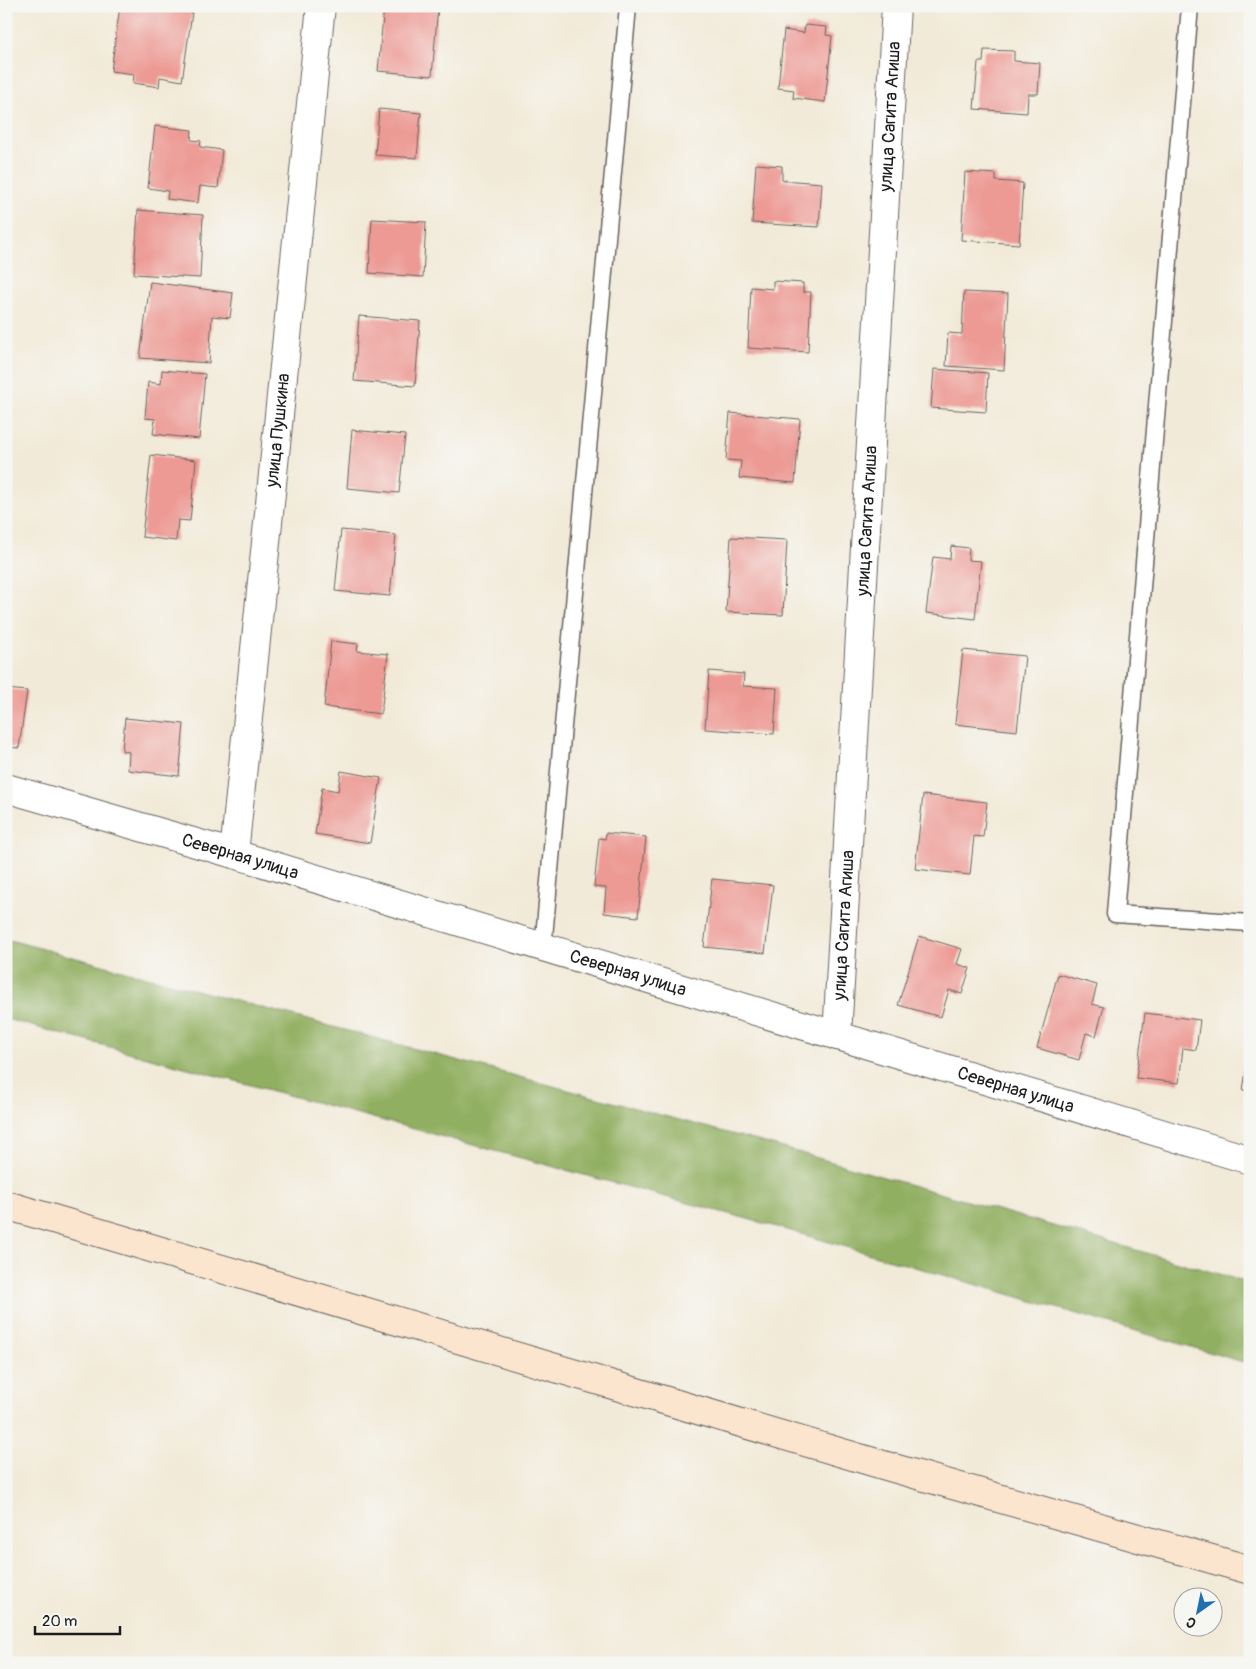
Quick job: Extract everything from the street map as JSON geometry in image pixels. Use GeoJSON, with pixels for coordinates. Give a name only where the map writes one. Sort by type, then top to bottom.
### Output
{"type":"FeatureCollection","features":[{"type":"Feature","properties":{"kind":"main road"},"geometry":{"type":"LineString","coordinates":[[6,1205],[874,1462],[1250,1570]]}},
{"type":"Feature","properties":{"kind":"street","name":"улица Пушкина"},"geometry":{"type":"LineString","coordinates":[[234,854],[321,6]]}},
{"type":"Feature","properties":{"kind":"street","name":"улица Сагита Агиша"},"geometry":{"type":"LineString","coordinates":[[837,1036],[896,6]]}},
{"type":"Feature","properties":{"kind":"street","name":"Северная улица"},"geometry":{"type":"LineString","coordinates":[[6,788],[234,854],[1250,1160]]}},
{"type":"Feature","properties":{"kind":"lane"},"geometry":{"type":"LineString","coordinates":[[543,948],[628,6]]}},
{"type":"Feature","properties":{"kind":"lane"},"geometry":{"type":"LineString","coordinates":[[1190,6],[1114,914],[1250,923]]}},
{"type":"Feature","properties":{"kind":"green space"},"geometry":{"type":"Polygon","coordinates":[[[6,939],[780,1147],[1250,1283],[1250,1364],[777,1227],[6,1019],[6,939]]]}},
{"type":"Feature","properties":{"kind":"building"},"geometry":{"type":"Polygon","coordinates":[[[120,6],[193,6],[182,81],[160,77],[159,87],[133,83],[134,74],[111,71],[120,6]]]}},
{"type":"Feature","properties":{"kind":"building"},"geometry":{"type":"Polygon","coordinates":[[[384,6],[438,6],[432,76],[378,71],[384,6]]]}},
{"type":"Feature","properties":{"kind":"building"},"geometry":{"type":"Polygon","coordinates":[[[805,25],[827,27],[826,35],[832,36],[825,102],[793,98],[794,90],[778,88],[784,30],[804,33],[805,25]]]}},
{"type":"Feature","properties":{"kind":"building"},"geometry":{"type":"Polygon","coordinates":[[[984,50],[1014,51],[1014,61],[1040,63],[1038,94],[1028,94],[1027,113],[974,109],[978,62],[983,62],[984,50]]]}},
{"type":"Feature","properties":{"kind":"building"},"geometry":{"type":"Polygon","coordinates":[[[379,109],[421,113],[417,158],[375,155],[379,109]]]}},
{"type":"Feature","properties":{"kind":"building"},"geometry":{"type":"Polygon","coordinates":[[[155,126],[192,130],[191,140],[201,141],[200,147],[222,150],[218,188],[200,186],[198,203],[167,199],[168,191],[148,188],[155,126]]]}},
{"type":"Feature","properties":{"kind":"building"},"geometry":{"type":"Polygon","coordinates":[[[756,164],[782,166],[782,180],[822,183],[819,227],[752,223],[756,164]]]}},
{"type":"Feature","properties":{"kind":"building"},"geometry":{"type":"Polygon","coordinates":[[[965,172],[996,174],[996,181],[1023,183],[1019,244],[961,240],[965,172]]]}},
{"type":"Feature","properties":{"kind":"building"},"geometry":{"type":"Polygon","coordinates":[[[138,210],[203,215],[200,278],[134,274],[138,210]]]}},
{"type":"Feature","properties":{"kind":"building"},"geometry":{"type":"Polygon","coordinates":[[[372,219],[426,222],[423,277],[369,273],[372,219]]]}},
{"type":"Feature","properties":{"kind":"building"},"geometry":{"type":"Polygon","coordinates":[[[773,281],[803,283],[803,292],[811,292],[808,352],[748,348],[751,287],[773,289],[773,281]]]}},
{"type":"Feature","properties":{"kind":"building"},"geometry":{"type":"Polygon","coordinates":[[[150,282],[233,293],[230,318],[212,316],[209,363],[140,358],[150,282]]]}},
{"type":"Feature","properties":{"kind":"building"},"geometry":{"type":"Polygon","coordinates":[[[964,292],[1008,294],[1004,370],[946,366],[948,333],[962,334],[964,292]]]}},
{"type":"Feature","properties":{"kind":"building"},"geometry":{"type":"Polygon","coordinates":[[[359,316],[420,321],[415,386],[354,381],[359,316]]]}},
{"type":"Feature","properties":{"kind":"building"},"geometry":{"type":"Polygon","coordinates":[[[934,369],[988,373],[986,412],[931,408],[934,369]]]}},
{"type":"Feature","properties":{"kind":"building"},"geometry":{"type":"Polygon","coordinates":[[[162,370],[205,374],[199,439],[153,434],[155,419],[145,418],[148,382],[161,384],[162,370]]]}},
{"type":"Feature","properties":{"kind":"building"},"geometry":{"type":"Polygon","coordinates":[[[730,413],[800,419],[795,483],[739,478],[741,461],[726,460],[730,413]]]}},
{"type":"Feature","properties":{"kind":"building"},"geometry":{"type":"Polygon","coordinates":[[[352,430],[405,435],[399,493],[347,488],[352,430]]]}},
{"type":"Feature","properties":{"kind":"building"},"geometry":{"type":"Polygon","coordinates":[[[151,455],[196,460],[190,521],[178,520],[176,541],[142,537],[151,455]]]}},
{"type":"Feature","properties":{"kind":"building"},"geometry":{"type":"Polygon","coordinates":[[[341,530],[396,535],[390,596],[335,591],[341,530]]]}},
{"type":"Feature","properties":{"kind":"building"},"geometry":{"type":"Polygon","coordinates":[[[731,537],[787,540],[783,615],[726,612],[731,537]]]}},
{"type":"Feature","properties":{"kind":"building"},"geometry":{"type":"Polygon","coordinates":[[[951,546],[969,548],[968,560],[981,561],[975,619],[926,613],[933,557],[950,559],[951,546]]]}},
{"type":"Feature","properties":{"kind":"building"},"geometry":{"type":"Polygon","coordinates":[[[331,641],[358,644],[357,651],[388,654],[381,714],[324,707],[331,641]]]}},
{"type":"Feature","properties":{"kind":"building"},"geometry":{"type":"Polygon","coordinates":[[[963,650],[1025,656],[1017,731],[955,724],[963,650]]]}},
{"type":"Feature","properties":{"kind":"building"},"geometry":{"type":"Polygon","coordinates":[[[709,671],[744,674],[743,686],[777,688],[774,734],[705,729],[709,671]]]}},
{"type":"Feature","properties":{"kind":"building"},"geometry":{"type":"Polygon","coordinates":[[[6,689],[27,691],[19,748],[6,747],[6,689]]]}},
{"type":"Feature","properties":{"kind":"building"},"geometry":{"type":"Polygon","coordinates":[[[125,718],[184,724],[179,776],[128,770],[129,752],[122,751],[125,718]]]}},
{"type":"Feature","properties":{"kind":"building"},"geometry":{"type":"Polygon","coordinates":[[[341,771],[381,778],[370,843],[315,834],[322,788],[338,791],[341,771]]]}},
{"type":"Feature","properties":{"kind":"building"},"geometry":{"type":"Polygon","coordinates":[[[923,795],[987,802],[983,837],[974,836],[970,875],[915,869],[923,795]]]}},
{"type":"Feature","properties":{"kind":"building"},"geometry":{"type":"Polygon","coordinates":[[[606,833],[646,837],[638,917],[604,913],[606,888],[594,887],[599,838],[605,839],[606,833]]]}},
{"type":"Feature","properties":{"kind":"building"},"geometry":{"type":"Polygon","coordinates":[[[712,879],[773,885],[765,953],[704,947],[712,879]]]}},
{"type":"Feature","properties":{"kind":"building"},"geometry":{"type":"Polygon","coordinates":[[[919,936],[962,949],[957,964],[970,968],[962,994],[949,990],[941,1017],[898,1005],[919,936]]]}},
{"type":"Feature","properties":{"kind":"building"},"geometry":{"type":"Polygon","coordinates":[[[1058,974],[1097,985],[1092,1004],[1104,1007],[1096,1036],[1086,1033],[1079,1060],[1037,1048],[1058,974]]]}},
{"type":"Feature","properties":{"kind":"building"},"geometry":{"type":"Polygon","coordinates":[[[1145,1013],[1200,1020],[1196,1050],[1183,1048],[1179,1083],[1136,1078],[1145,1013]]]}},
{"type":"Feature","properties":{"kind":"building"},"geometry":{"type":"Polygon","coordinates":[[[1250,1052],[1250,1091],[1243,1090],[1250,1052]]]}}]}
